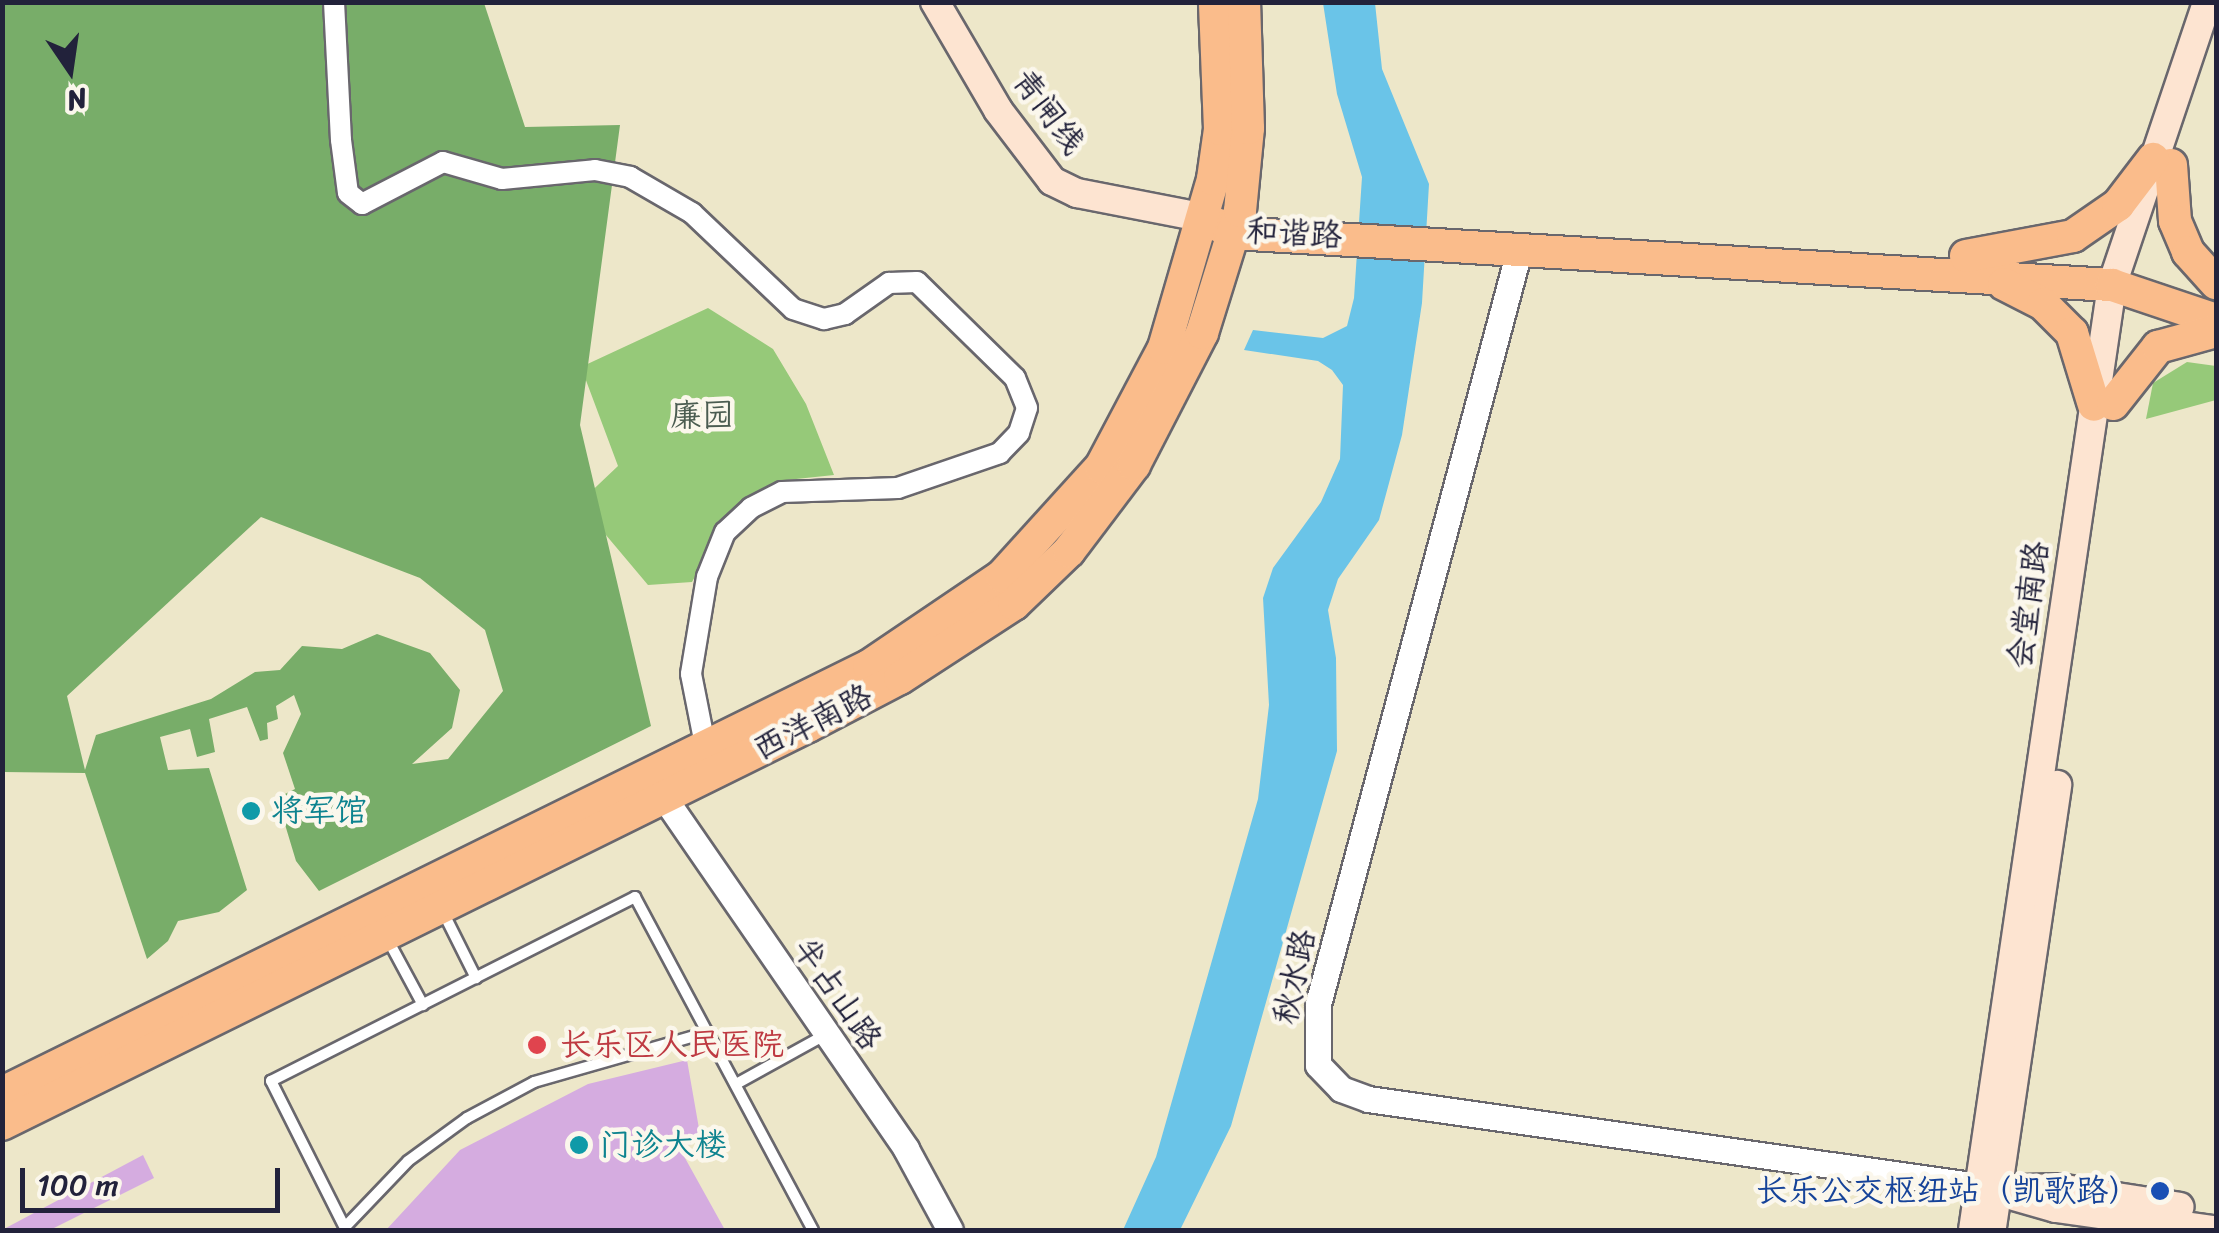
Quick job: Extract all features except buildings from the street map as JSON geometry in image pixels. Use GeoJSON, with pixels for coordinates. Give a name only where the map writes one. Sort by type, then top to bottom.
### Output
{"type":"FeatureCollection","features":[{"type":"Feature","properties":{"kind":"main road","name":"青闸线"},"geometry":{"type":"LineString","coordinates":[[935,2],[998,110],[1052,181],[1078,193],[1226,221]]}},
{"type":"Feature","properties":{"kind":"main road","name":"西洋南路"},"geometry":{"type":"LineString","coordinates":[[2,1093],[870,666],[946,619],[1002,576],[1062,515],[1101,467],[1148,386],[1226,221],[1215,2]]}},
{"type":"Feature","properties":{"kind":"main road","name":"西洋南路"},"geometry":{"type":"LineString","coordinates":[[2,1124],[900,678],[964,640],[1040,580],[1100,512],[1163,416],[1202,333],[1248,128],[1244,2]]}},
{"type":"Feature","properties":{"kind":"main road","name":"会堂南路"},"geometry":{"type":"LineString","coordinates":[[1973,1230],[1988,1188],[2123,279],[2162,162],[2207,2]]}},
{"type":"Feature","properties":{"kind":"main road","name":"会堂南路"},"geometry":{"type":"LineString","coordinates":[[2162,162],[2216,33]]}},
{"type":"Feature","properties":{"kind":"main road"},"geometry":{"type":"LineString","coordinates":[[1968,266],[2073,236],[2118,205],[2162,162]]}},
{"type":"Feature","properties":{"kind":"main road"},"geometry":{"type":"LineString","coordinates":[[2162,162],[2175,221],[2188,252],[2216,283]]}},
{"type":"Feature","properties":{"kind":"main road","name":"和谐路"},"geometry":{"type":"LineString","coordinates":[[1226,221],[1968,266],[2123,279],[2216,301]]}},
{"type":"Feature","properties":{"kind":"main road","name":"和谐路"},"geometry":{"type":"LineString","coordinates":[[1431,231],[1520,247],[1968,266]]}},
{"type":"Feature","properties":{"kind":"main road"},"geometry":{"type":"LineString","coordinates":[[1968,266],[2027,293],[2064,321],[2104,404],[2158,347],[2216,330]]}},
{"type":"Feature","properties":{"kind":"main road","name":"和谐路"},"geometry":{"type":"LineString","coordinates":[[2123,279],[2216,320]]}},
{"type":"Feature","properties":{"kind":"main road","name":"会堂南路"},"geometry":{"type":"LineString","coordinates":[[1988,1188],[1991,1230]]}},
{"type":"Feature","properties":{"kind":"main road"},"geometry":{"type":"LineString","coordinates":[[1988,1188],[2059,1188],[2216,1213]]}},
{"type":"Feature","properties":{"kind":"main road"},"geometry":{"type":"LineString","coordinates":[[1988,1188],[2056,1208],[2213,1230]]}},
{"type":"Feature","properties":{"kind":"street"},"geometry":{"type":"LineString","coordinates":[[334,2],[341,140],[348,193],[362,204],[443,162],[502,179],[596,170],[630,177],[707,224],[793,309],[824,319],[845,314],[890,283],[917,282],[1015,378],[1026,408],[1019,433],[1000,453],[898,488],[782,492],[750,508],[725,532],[707,577],[691,674],[705,745]]}},
{"type":"Feature","properties":{"kind":"street","name":"秋水路"},"geometry":{"type":"LineString","coordinates":[[1520,247],[1318,1004],[1318,1065],[1340,1090],[1368,1099],[1988,1188]]}},
{"type":"Feature","properties":{"kind":"street","name":"半占山路"},"geometry":{"type":"LineString","coordinates":[[665,798],[906,1149],[950,1230]]}},
{"type":"Feature","properties":{"kind":"lane"},"geometry":{"type":"LineString","coordinates":[[708,1032],[601,1059],[484,1109],[408,1162],[346,1229],[271,1081],[635,896],[738,1083],[813,1230]]}},
{"type":"Feature","properties":{"kind":"lane"},"geometry":{"type":"LineString","coordinates":[[440,907],[476,978]]}},
{"type":"Feature","properties":{"kind":"lane"},"geometry":{"type":"LineString","coordinates":[[385,934],[423,1005]]}},
{"type":"Feature","properties":{"kind":"lane"},"geometry":{"type":"LineString","coordinates":[[738,1083],[825,1035]]}},
{"type":"Feature","properties":{"kind":"green space"},"geometry":{"type":"Polygon","coordinates":[[[3,3],[484,3],[525,127],[620,125],[580,425],[651,726],[319,891],[296,861],[277,798],[295,789],[283,753],[301,714],[294,695],[276,706],[278,719],[267,723],[268,739],[260,741],[247,707],[209,719],[215,752],[197,757],[190,729],[160,737],[168,770],[209,768],[247,890],[219,912],[178,921],[168,941],[147,959],[85,773],[3,772],[3,3]],[[261,517],[67,696],[85,770],[96,735],[211,699],[255,672],[280,670],[302,646],[342,649],[377,634],[430,653],[460,690],[452,728],[412,764],[448,759],[503,691],[485,630],[420,578],[261,517]]]}},
{"type":"Feature","properties":{"kind":"green space","name":"廉园"},"geometry":{"type":"Polygon","coordinates":[[[708,308],[773,349],[806,404],[834,475],[777,481],[730,512],[692,582],[648,585],[579,503],[618,466],[581,367],[708,308]]]}},
{"type":"Feature","properties":{"kind":"green space"},"geometry":{"type":"Polygon","coordinates":[[[2187,362],[2216,366],[2216,400],[2146,419],[2153,383],[2187,362]]]}},
{"type":"Feature","properties":{"kind":"water"},"geometry":{"type":"Polygon","coordinates":[[[1323,3],[1375,3],[1382,69],[1429,184],[1422,303],[1402,435],[1379,520],[1338,579],[1328,610],[1336,658],[1337,751],[1231,1126],[1180,1230],[1123,1230],[1156,1157],[1258,799],[1269,705],[1263,598],[1273,568],[1321,502],[1340,459],[1343,385],[1332,370],[1318,361],[1244,350],[1253,330],[1323,338],[1347,326],[1354,298],[1362,177],[1337,94],[1323,3]]]}},
{"type":"Feature","properties":{"kind":"place","name":"将军馆"},"geometry":{"type":"Point","coordinates":[251,811]}},
{"type":"Feature","properties":{"kind":"place","name":"长乐区人民医院"},"geometry":{"type":"Point","coordinates":[537,1045]}},
{"type":"Feature","properties":{"kind":"place","name":"门诊大楼"},"geometry":{"type":"Point","coordinates":[579,1145]}},
{"type":"Feature","properties":{"kind":"place","name":"长乐公交枢纽站（凯歌路）"},"geometry":{"type":"Point","coordinates":[2160,1191]}}]}
